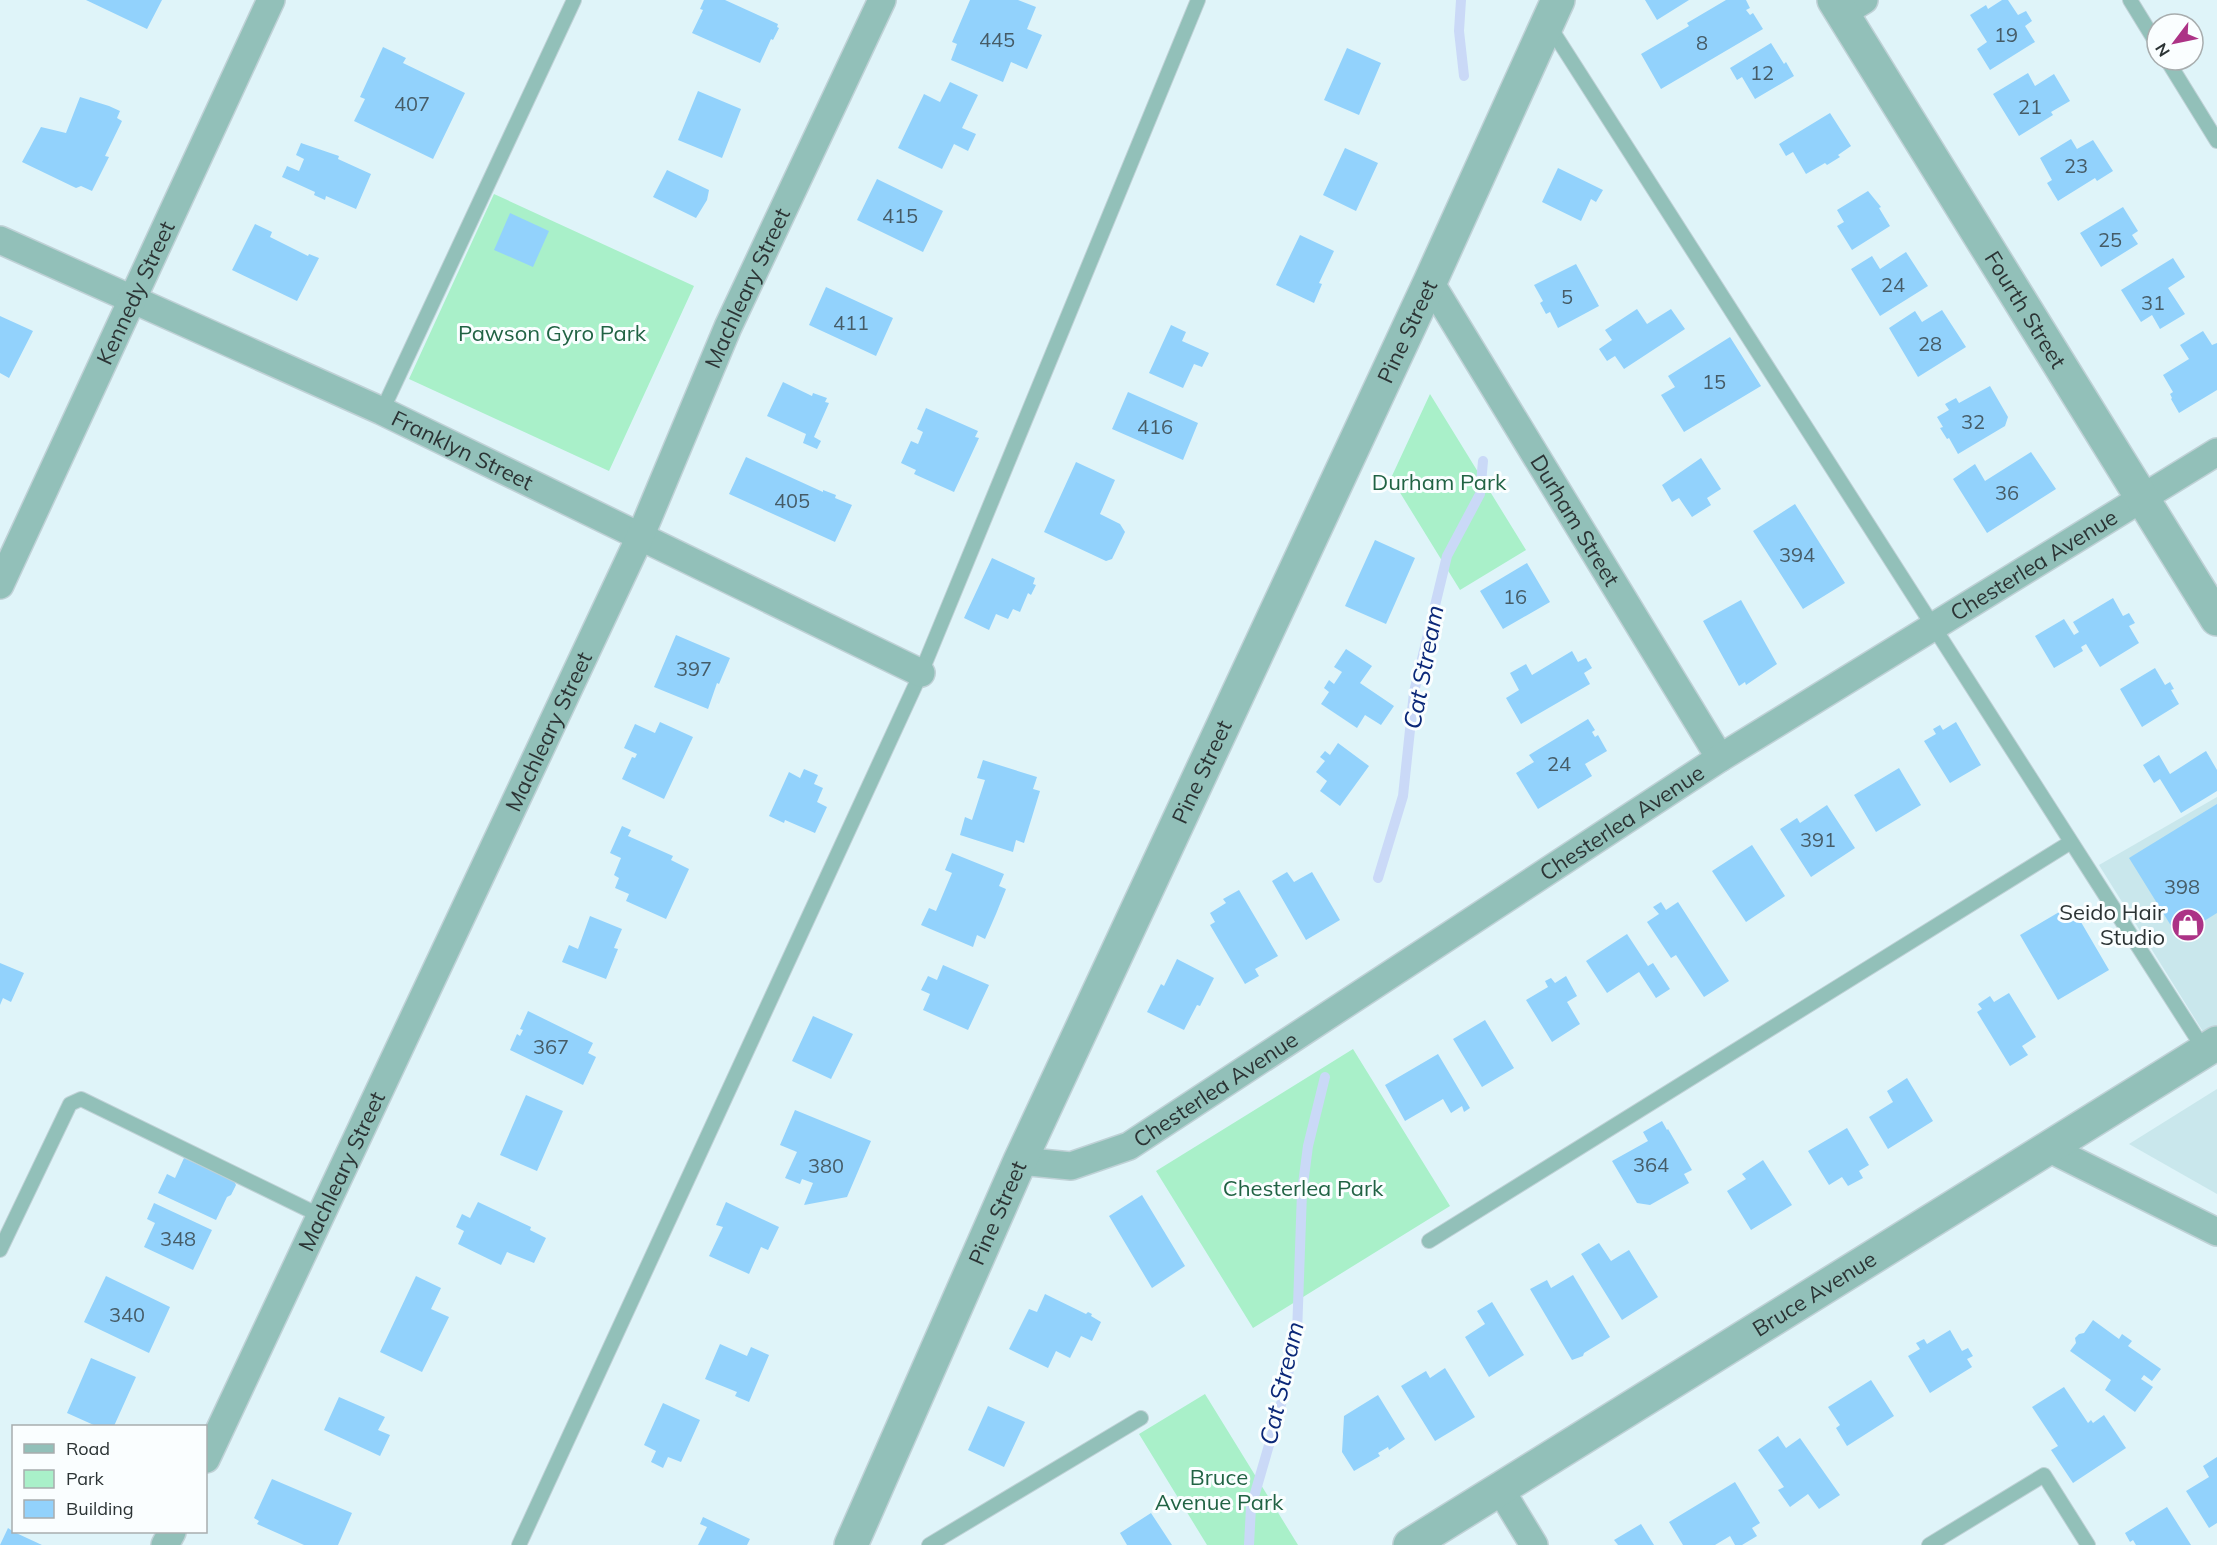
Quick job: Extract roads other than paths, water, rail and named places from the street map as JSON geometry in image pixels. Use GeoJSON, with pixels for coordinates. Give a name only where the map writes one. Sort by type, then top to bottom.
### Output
{"type":"FeatureCollection","features":[{"type":"Feature","properties":{"kind":"street","name":"Kennedy Street"},"geometry":{"type":"LineString","coordinates":[[0,585],[271,0]]}},
{"type":"Feature","properties":{"kind":"street","name":"Machleary Street"},"geometry":{"type":"LineString","coordinates":[[207,1457],[640,537],[728,327],[882,0]]}},
{"type":"Feature","properties":{"kind":"street","name":"Fourth Street"},"geometry":{"type":"LineString","coordinates":[[1847,4],[2142,498],[2217,619]]}},
{"type":"Feature","properties":{"kind":"street","name":"Pine Street"},"geometry":{"type":"LineString","coordinates":[[851,1545],[1020,1161],[1430,282],[1553,11]]}},
{"type":"Feature","properties":{"kind":"street","name":"Franklyn Street"},"geometry":{"type":"LineString","coordinates":[[0,240],[382,411],[921,673]]}},
{"type":"Feature","properties":{"kind":"street","name":"Durham Street"},"geometry":{"type":"LineString","coordinates":[[1430,282],[1720,758]]}},
{"type":"Feature","properties":{"kind":"street","name":"Chesterlea Avenue"},"geometry":{"type":"LineString","coordinates":[[1020,1161],[1071,1166],[1129,1146],[1720,758],[2217,452]]}},
{"type":"Feature","properties":{"kind":"street","name":"Bruce Avenue"},"geometry":{"type":"LineString","coordinates":[[1410,1545],[2211,1047]]}},
{"type":"Feature","properties":{"kind":"street"},"geometry":{"type":"LineString","coordinates":[[2048,1148],[2217,1232]]}},
{"type":"Feature","properties":{"kind":"street"},"geometry":{"type":"LineString","coordinates":[[1500,1489],[1534,1545]]}},
{"type":"Feature","properties":{"kind":"lane"},"geometry":{"type":"LineString","coordinates":[[382,411],[574,0]]}},
{"type":"Feature","properties":{"kind":"lane"},"geometry":{"type":"LineString","coordinates":[[519,1545],[921,673],[1198,0]]}},
{"type":"Feature","properties":{"kind":"lane"},"geometry":{"type":"LineString","coordinates":[[2130,0],[2145,24]]}},
{"type":"Feature","properties":{"kind":"lane"},"geometry":{"type":"LineString","coordinates":[[1553,11],[1933,627],[2071,842],[2211,1047]]}},
{"type":"Feature","properties":{"kind":"lane"},"geometry":{"type":"LineString","coordinates":[[2175,72],[2215,134]]}},
{"type":"Feature","properties":{"kind":"lane"},"geometry":{"type":"LineString","coordinates":[[1429,1241],[2071,842]]}},
{"type":"Feature","properties":{"kind":"lane"},"geometry":{"type":"LineString","coordinates":[[0,1250],[70,1104],[81,1099],[319,1215]]}},
{"type":"Feature","properties":{"kind":"lane"},"geometry":{"type":"LineString","coordinates":[[929,1545],[1141,1418]]}},
{"type":"Feature","properties":{"kind":"lane"},"geometry":{"type":"LineString","coordinates":[[1929,1545],[2044,1475],[2088,1545]]}},
{"type":"Feature","properties":{"kind":"waterway","name":"Cat Stream"},"geometry":{"type":"LineString","coordinates":[[1461,0],[1459,31],[1464,76]]}},
{"type":"Feature","properties":{"kind":"waterway","name":"Cat Stream"},"geometry":{"type":"LineString","coordinates":[[1378,878],[1403,796],[1414,692],[1447,556],[1480,494],[1483,461]]}},
{"type":"Feature","properties":{"kind":"waterway","name":"Cat Stream"},"geometry":{"type":"LineString","coordinates":[[1249,1545],[1251,1507],[1283,1397],[1297,1334],[1302,1192],[1308,1146],[1325,1077]]}},
{"type":"Feature","properties":{"kind":"place","name":"Seido Hair Studio"},"geometry":{"type":"Point","coordinates":[2188,925]}},
{"type":"Feature","properties":{"kind":"park label","name":"Pawson Gyro Park"},"geometry":{"type":"Point","coordinates":[552,333]}},
{"type":"Feature","properties":{"kind":"park label","name":"Durham Park"},"geometry":{"type":"Point","coordinates":[1439,482]}},
{"type":"Feature","properties":{"kind":"park label","name":"Chesterlea Park"},"geometry":{"type":"Point","coordinates":[1303,1188]}},
{"type":"Feature","properties":{"kind":"park label","name":"Bruce Avenue Park"},"geometry":{"type":"Point","coordinates":[1219,1490]}}]}
